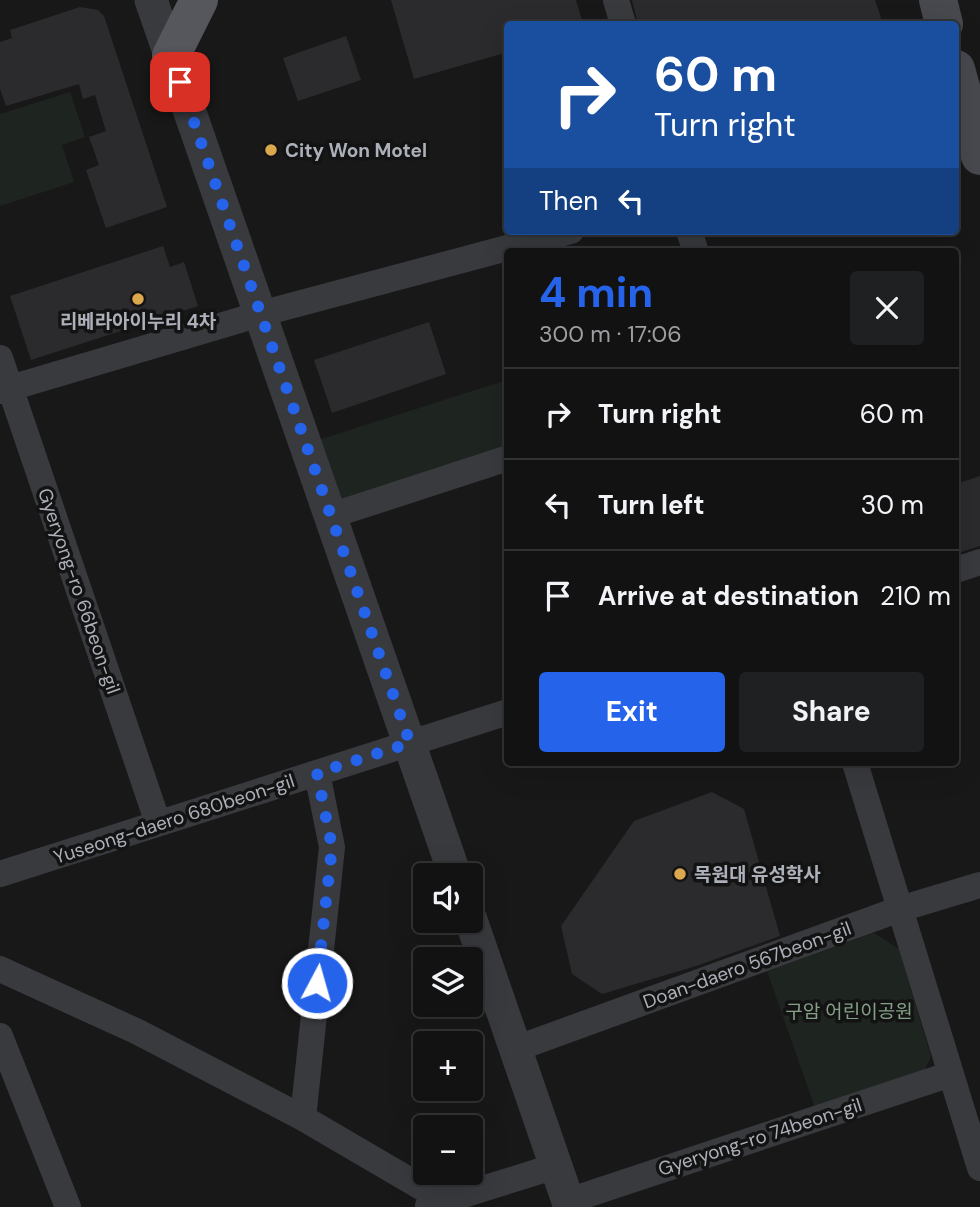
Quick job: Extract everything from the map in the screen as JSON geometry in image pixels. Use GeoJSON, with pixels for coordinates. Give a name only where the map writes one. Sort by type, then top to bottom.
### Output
{"type":"FeatureCollection","features":[{"type":"Feature","properties":{"kind":"main road"},"geometry":{"type":"LineString","coordinates":[[171,56],[200,0]]}},
{"type":"Feature","properties":{"kind":"main road"},"geometry":{"type":"LineString","coordinates":[[938,0],[943,21]]}},
{"type":"Feature","properties":{"kind":"main road"},"geometry":{"type":"LineString","coordinates":[[959,97],[961,115],[980,156]]}},
{"type":"Feature","properties":{"kind":"street"},"geometry":{"type":"LineString","coordinates":[[151,0],[451,863]]}},
{"type":"Feature","properties":{"kind":"street"},"geometry":{"type":"LineString","coordinates":[[616,0],[623,21]]}},
{"type":"Feature","properties":{"kind":"street"},"geometry":{"type":"LineString","coordinates":[[507,248],[556,235]]}},
{"type":"Feature","properties":{"kind":"street"},"geometry":{"type":"LineString","coordinates":[[5,389],[260,314],[504,249]]}},
{"type":"Feature","properties":{"kind":"street","name":"Gyeryong-ro 66beon-gil"},"geometry":{"type":"LineString","coordinates":[[0,358],[5,389],[158,823]]}},
{"type":"Feature","properties":{"kind":"street"},"geometry":{"type":"LineString","coordinates":[[330,516],[504,459]]}},
{"type":"Feature","properties":{"kind":"street"},"geometry":{"type":"LineString","coordinates":[[959,569],[980,562]]}},
{"type":"Feature","properties":{"kind":"street","name":"Yuseong-daero 680beon-gil"},"geometry":{"type":"LineString","coordinates":[[0,874],[504,713]]}},
{"type":"Feature","properties":{"kind":"street"},"geometry":{"type":"LineString","coordinates":[[856,766],[980,1168]]}},
{"type":"Feature","properties":{"kind":"street"},"geometry":{"type":"LineString","coordinates":[[303,1118],[332,847],[317,773]]}},
{"type":"Feature","properties":{"kind":"street","name":"Doan-daero 567beon-gil"},"geometry":{"type":"LineString","coordinates":[[515,1049],[900,909],[980,885]]}},
{"type":"Feature","properties":{"kind":"street","name":"Gyeryong-ro 74beon-gil"},"geometry":{"type":"LineString","coordinates":[[475,933],[569,1204],[951,1074]]}},
{"type":"Feature","properties":{"kind":"street"},"geometry":{"type":"LineString","coordinates":[[0,969],[138,1032],[303,1118],[435,1204],[556,1167]]}},
{"type":"Feature","properties":{"kind":"street"},"geometry":{"type":"LineString","coordinates":[[0,1036],[68,1207]]}},
{"type":"Feature","properties":{"kind":"green space"},"geometry":{"type":"Polygon","coordinates":[[[70,92],[85,137],[62,145],[74,182],[0,206],[0,114],[70,92]]]}},
{"type":"Feature","properties":{"kind":"green space"},"geometry":{"type":"Polygon","coordinates":[[[504,381],[504,453],[335,506],[315,441],[504,381]]]}},
{"type":"Feature","properties":{"kind":"green space","name":"구암 어린이공원"},"geometry":{"type":"Polygon","coordinates":[[[874,933],[899,949],[931,1056],[925,1070],[815,1108],[767,971],[874,933]]]}},
{"type":"Feature","properties":{"kind":"building"},"geometry":{"type":"Polygon","coordinates":[[[391,0],[576,0],[582,21],[504,21],[504,53],[414,79],[391,0]]]}},
{"type":"Feature","properties":{"kind":"building"},"geometry":{"type":"Polygon","coordinates":[[[632,0],[875,0],[882,21],[637,21],[632,0]]]}},
{"type":"Feature","properties":{"kind":"building"},"geometry":{"type":"Polygon","coordinates":[[[80,7],[98,10],[104,16],[167,207],[106,228],[86,170],[99,165],[89,137],[106,131],[95,95],[83,99],[79,84],[6,106],[0,89],[0,42],[12,38],[10,30],[80,7]]]}},
{"type":"Feature","properties":{"kind":"building"},"geometry":{"type":"Polygon","coordinates":[[[346,36],[361,80],[298,101],[283,58],[346,36]]]}},
{"type":"Feature","properties":{"kind":"building","name":"리베라아이누리 4차"},"geometry":{"type":"Polygon","coordinates":[[[163,246],[170,267],[184,262],[198,306],[31,360],[10,296],[163,246]]]}},
{"type":"Feature","properties":{"kind":"building"},"geometry":{"type":"Polygon","coordinates":[[[429,322],[446,374],[332,413],[314,360],[429,322]]]}},
{"type":"Feature","properties":{"kind":"building"},"geometry":{"type":"Polygon","coordinates":[[[980,476],[980,546],[959,553],[959,483],[980,476]]]}},
{"type":"Feature","properties":{"kind":"building","name":"목원대 유성학사"},"geometry":{"type":"Polygon","coordinates":[[[712,792],[744,809],[780,936],[696,966],[602,994],[572,974],[561,926],[634,821],[712,792]]]}},
{"type":"Feature","properties":{"kind":"place","name":"City Won Motel"},"geometry":{"type":"Point","coordinates":[271,150]}},
{"type":"Feature","properties":{"kind":"place","name":"리베라아이누리 4차"},"geometry":{"type":"Point","coordinates":[138,299]}},
{"type":"Feature","properties":{"kind":"place","name":"목원대 유성학사"},"geometry":{"type":"Point","coordinates":[680,874]}},
{"type":"Feature","properties":{"kind":"route"},"geometry":{"type":"LineString","coordinates":[[180,82],[410,743],[317,773],[332,847],[317,983]]}}]}
